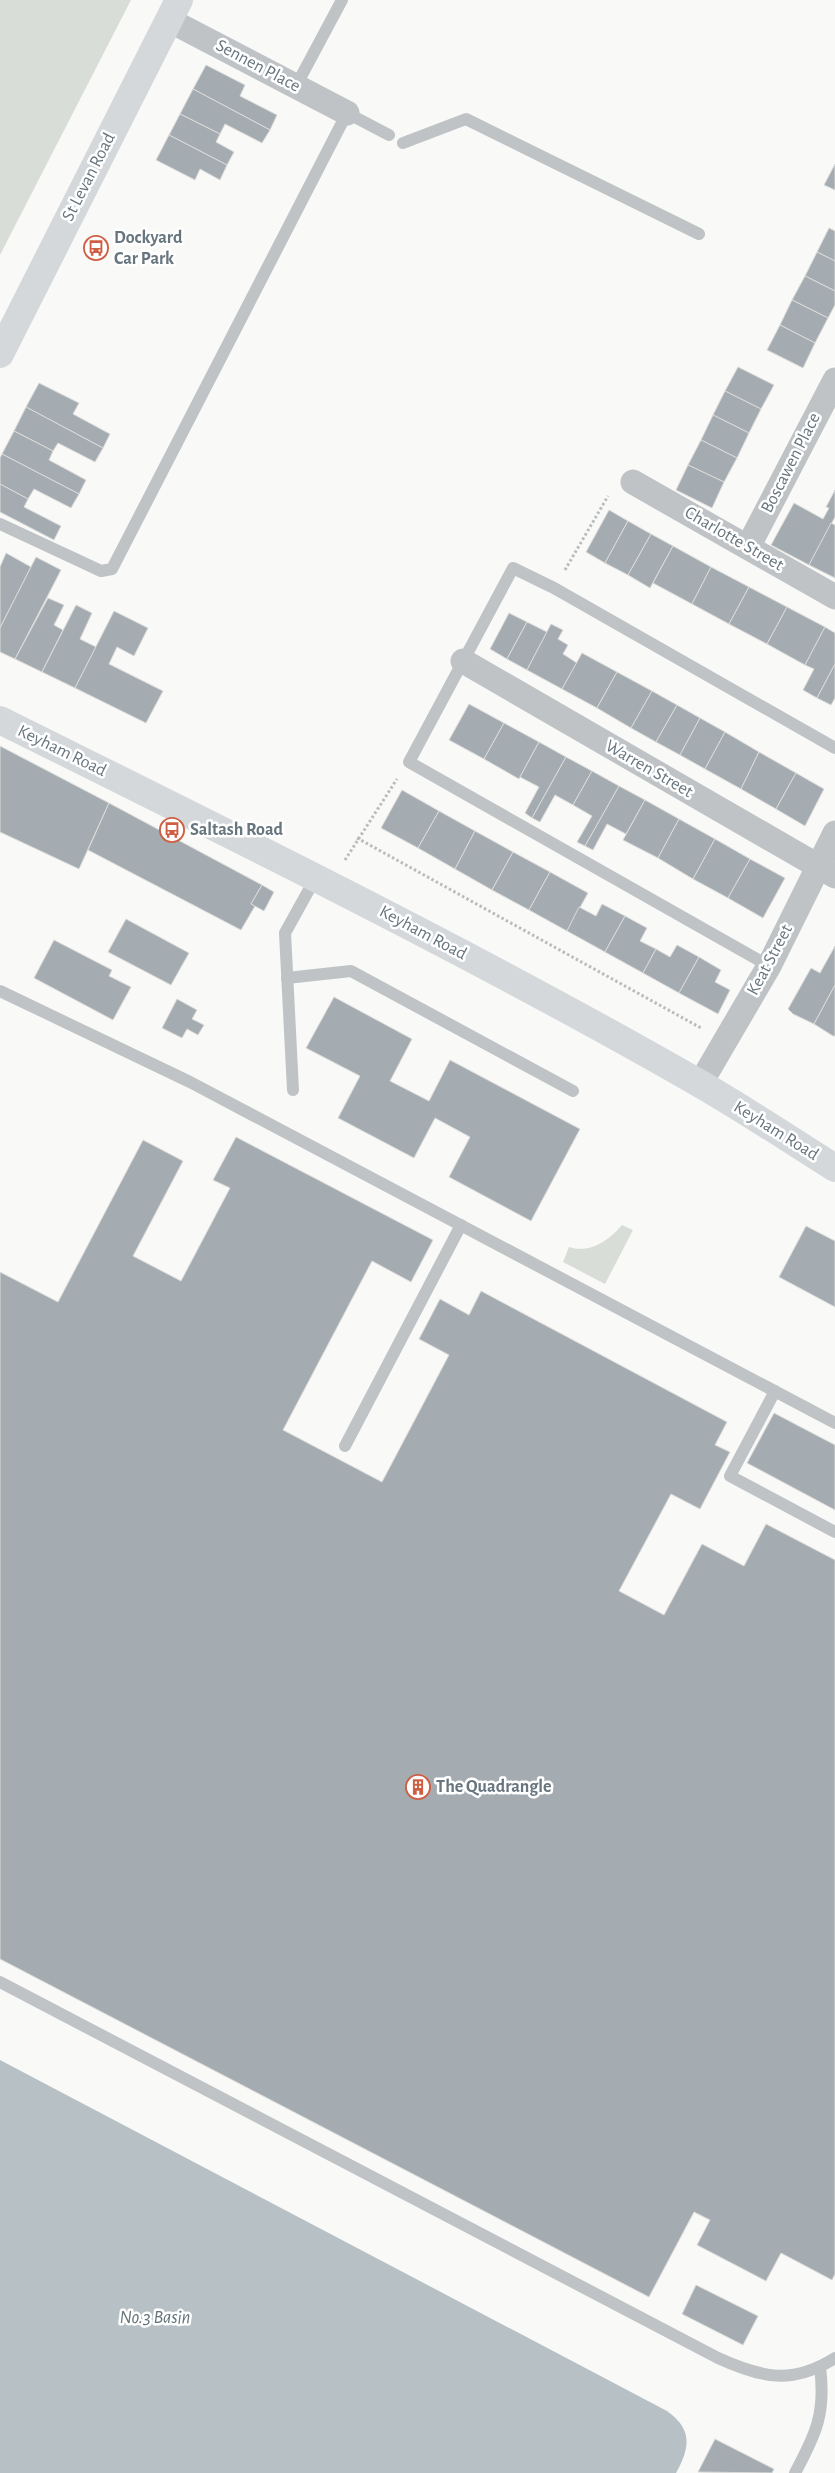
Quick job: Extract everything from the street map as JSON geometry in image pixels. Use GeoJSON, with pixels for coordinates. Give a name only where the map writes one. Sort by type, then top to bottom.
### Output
{"type":"FeatureCollection","features":[{"type":"Feature","properties":{"kind":"main road","name":"St Levan Road"},"geometry":{"type":"LineString","coordinates":[[0,354],[174,10]]}},
{"type":"Feature","properties":{"kind":"main road","name":"Keyham Road"},"geometry":{"type":"LineString","coordinates":[[0,720],[316,877],[700,1084],[835,1168]]}},
{"type":"Feature","properties":{"kind":"street","name":"Sennen Place"},"geometry":{"type":"LineString","coordinates":[[174,10],[296,86],[347,113]]}},
{"type":"Feature","properties":{"kind":"street","name":"Boscawen Place"},"geometry":{"type":"LineString","coordinates":[[748,547],[833,389]]}},
{"type":"Feature","properties":{"kind":"street","name":"Charlotte Street"},"geometry":{"type":"LineString","coordinates":[[633,482],[835,597]]}},
{"type":"Feature","properties":{"kind":"street","name":"Warren Street"},"geometry":{"type":"LineString","coordinates":[[463,661],[826,871]]}},
{"type":"Feature","properties":{"kind":"street","name":"Keat Street"},"geometry":{"type":"LineString","coordinates":[[700,1084],[826,871],[835,833]]}},
{"type":"Feature","properties":{"kind":"lane"},"geometry":{"type":"LineString","coordinates":[[296,86],[342,0]]}},
{"type":"Feature","properties":{"kind":"lane"},"geometry":{"type":"LineString","coordinates":[[0,524],[101,571],[112,569],[347,113],[389,135]]}},
{"type":"Feature","properties":{"kind":"lane"},"geometry":{"type":"LineString","coordinates":[[403,143],[466,119],[700,234]]}},
{"type":"Feature","properties":{"kind":"lane"},"geometry":{"type":"LineString","coordinates":[[769,966],[409,762],[513,568],[554,588],[835,748]]}},
{"type":"Feature","properties":{"kind":"lane"},"geometry":{"type":"LineString","coordinates":[[293,1090],[285,933],[316,877]]}},
{"type":"Feature","properties":{"kind":"lane"},"geometry":{"type":"LineString","coordinates":[[287,978],[351,971],[573,1091]]}},
{"type":"Feature","properties":{"kind":"lane"},"geometry":{"type":"LineString","coordinates":[[1,994],[190,1082],[835,1423]]}},
{"type":"Feature","properties":{"kind":"lane"},"geometry":{"type":"LineString","coordinates":[[345,1446],[461,1225]]}},
{"type":"Feature","properties":{"kind":"lane"},"geometry":{"type":"LineString","coordinates":[[775,1391],[730,1476],[835,1532]]}},
{"type":"Feature","properties":{"kind":"lane"},"geometry":{"type":"LineString","coordinates":[[0,1982],[744,2370],[766,2376],[798,2375],[820,2367],[835,2358]]}},
{"type":"Feature","properties":{"kind":"lane"},"geometry":{"type":"LineString","coordinates":[[795,2473],[816,2433],[822,2412],[823,2390],[820,2367]]}},
{"type":"Feature","properties":{"kind":"path"},"geometry":{"type":"LineString","coordinates":[[554,588],[609,493]]}},
{"type":"Feature","properties":{"kind":"path"},"geometry":{"type":"LineString","coordinates":[[409,762],[358,838],[701,1028]]}},
{"type":"Feature","properties":{"kind":"shaded area"},"geometry":{"type":"Polygon","coordinates":[[[0,0],[131,0],[0,255],[0,0]]]}},
{"type":"Feature","properties":{"kind":"shaded area"},"geometry":{"type":"Polygon","coordinates":[[[622,1225],[633,1230],[605,1284],[563,1262],[569,1247],[585,1249],[592,1247],[611,1236],[622,1225]]]}},
{"type":"Feature","properties":{"kind":"water","name":"No.3 Basin"},"geometry":{"type":"Polygon","coordinates":[[[0,2060],[667,2411],[681,2425],[685,2432],[686,2447],[676,2473],[0,2473],[0,2060]]]}},
{"type":"Feature","properties":{"kind":"building"},"geometry":{"type":"Polygon","coordinates":[[[206,65],[245,85],[240,96],[277,115],[270,130],[193,89],[206,65]]]}},
{"type":"Feature","properties":{"kind":"building"},"geometry":{"type":"Polygon","coordinates":[[[193,89],[270,130],[262,143],[225,124],[220,134],[180,114],[193,89]]]}},
{"type":"Feature","properties":{"kind":"building"},"geometry":{"type":"Polygon","coordinates":[[[180,114],[220,134],[216,142],[234,152],[227,165],[169,135],[180,114]]]}},
{"type":"Feature","properties":{"kind":"building"},"geometry":{"type":"Polygon","coordinates":[[[169,135],[227,165],[220,180],[200,169],[195,180],[156,160],[169,135]]]}},
{"type":"Feature","properties":{"kind":"building"},"geometry":{"type":"Polygon","coordinates":[[[835,164],[835,190],[824,185],[835,164]]]}},
{"type":"Feature","properties":{"kind":"building"},"geometry":{"type":"Polygon","coordinates":[[[829,228],[835,231],[835,261],[817,252],[829,228]]]}},
{"type":"Feature","properties":{"kind":"building"},"geometry":{"type":"Polygon","coordinates":[[[817,252],[835,261],[835,291],[805,276],[817,252]]]}},
{"type":"Feature","properties":{"kind":"building"},"geometry":{"type":"Polygon","coordinates":[[[805,276],[835,291],[835,305],[828,318],[792,300],[805,276]]]}},
{"type":"Feature","properties":{"kind":"building"},"geometry":{"type":"Polygon","coordinates":[[[792,300],[828,318],[815,343],[780,325],[792,300]]]}},
{"type":"Feature","properties":{"kind":"building"},"geometry":{"type":"Polygon","coordinates":[[[780,325],[815,343],[803,368],[767,350],[780,325]]]}},
{"type":"Feature","properties":{"kind":"building"},"geometry":{"type":"Polygon","coordinates":[[[738,367],[774,385],[761,409],[725,391],[738,367]]]}},
{"type":"Feature","properties":{"kind":"building"},"geometry":{"type":"Polygon","coordinates":[[[39,383],[79,403],[73,414],[110,434],[103,448],[26,407],[39,383]]]}},
{"type":"Feature","properties":{"kind":"building"},"geometry":{"type":"Polygon","coordinates":[[[725,391],[761,409],[749,433],[713,415],[725,391]]]}},
{"type":"Feature","properties":{"kind":"building"},"geometry":{"type":"Polygon","coordinates":[[[26,407],[103,448],[95,462],[58,443],[53,451],[14,431],[26,407]]]}},
{"type":"Feature","properties":{"kind":"building"},"geometry":{"type":"Polygon","coordinates":[[[713,415],[749,433],[737,458],[701,440],[713,415]]]}},
{"type":"Feature","properties":{"kind":"building"},"geometry":{"type":"Polygon","coordinates":[[[14,431],[53,451],[49,460],[86,480],[79,494],[2,454],[14,431]]]}},
{"type":"Feature","properties":{"kind":"building"},"geometry":{"type":"Polygon","coordinates":[[[701,440],[737,458],[724,482],[688,465],[701,440]]]}},
{"type":"Feature","properties":{"kind":"building"},"geometry":{"type":"Polygon","coordinates":[[[2,454],[79,494],[71,508],[34,489],[28,499],[0,484],[0,458],[2,454]]]}},
{"type":"Feature","properties":{"kind":"building"},"geometry":{"type":"Polygon","coordinates":[[[688,465],[724,482],[712,508],[676,490],[688,465]]]}},
{"type":"Feature","properties":{"kind":"building"},"geometry":{"type":"Polygon","coordinates":[[[0,484],[28,499],[24,507],[61,526],[54,540],[0,512],[0,484]]]}},
{"type":"Feature","properties":{"kind":"building"},"geometry":{"type":"Polygon","coordinates":[[[835,490],[835,517],[809,565],[771,545],[794,503],[823,519],[829,508],[826,507],[835,490]]]}},
{"type":"Feature","properties":{"kind":"building"},"geometry":{"type":"Polygon","coordinates":[[[609,510],[628,521],[605,563],[586,552],[609,510]]]}},
{"type":"Feature","properties":{"kind":"building"},"geometry":{"type":"Polygon","coordinates":[[[628,521],[651,534],[628,575],[605,563],[628,521]]]}},
{"type":"Feature","properties":{"kind":"building"},"geometry":{"type":"Polygon","coordinates":[[[831,523],[835,525],[835,578],[809,565],[831,523]]]}},
{"type":"Feature","properties":{"kind":"building"},"geometry":{"type":"Polygon","coordinates":[[[651,534],[673,546],[650,588],[628,575],[651,534]]]}},
{"type":"Feature","properties":{"kind":"building"},"geometry":{"type":"Polygon","coordinates":[[[673,546],[711,567],[692,604],[653,583],[673,546]]]}},
{"type":"Feature","properties":{"kind":"building"},"geometry":{"type":"Polygon","coordinates":[[[6,553],[31,567],[0,628],[0,567],[6,553]]]}},
{"type":"Feature","properties":{"kind":"building"},"geometry":{"type":"Polygon","coordinates":[[[36,557],[61,570],[15,659],[0,652],[0,628],[36,557]]]}},
{"type":"Feature","properties":{"kind":"building"},"geometry":{"type":"Polygon","coordinates":[[[711,567],[749,587],[729,624],[692,604],[711,567]]]}},
{"type":"Feature","properties":{"kind":"building"},"geometry":{"type":"Polygon","coordinates":[[[749,587],[787,607],[767,644],[729,624],[749,587]]]}},
{"type":"Feature","properties":{"kind":"building"},"geometry":{"type":"Polygon","coordinates":[[[48,598],[64,605],[54,625],[63,630],[42,672],[15,659],[48,598]]]}},
{"type":"Feature","properties":{"kind":"building"},"geometry":{"type":"Polygon","coordinates":[[[76,605],[92,613],[80,639],[96,647],[75,688],[42,672],[76,605]]]}},
{"type":"Feature","properties":{"kind":"building"},"geometry":{"type":"Polygon","coordinates":[[[787,607],[825,627],[805,665],[767,644],[787,607]]]}},
{"type":"Feature","properties":{"kind":"building"},"geometry":{"type":"Polygon","coordinates":[[[114,611],[148,628],[134,656],[117,647],[109,664],[163,691],[146,723],[75,688],[114,611]]]}},
{"type":"Feature","properties":{"kind":"building"},"geometry":{"type":"Polygon","coordinates":[[[509,613],[527,622],[507,659],[490,649],[509,613]]]}},
{"type":"Feature","properties":{"kind":"building"},"geometry":{"type":"Polygon","coordinates":[[[527,622],[547,632],[527,670],[507,659],[527,622]]]}},
{"type":"Feature","properties":{"kind":"building"},"geometry":{"type":"Polygon","coordinates":[[[551,624],[563,630],[558,639],[568,645],[563,654],[577,663],[562,689],[527,670],[551,624]]]}},
{"type":"Feature","properties":{"kind":"building"},"geometry":{"type":"Polygon","coordinates":[[[825,627],[835,633],[835,664],[817,698],[803,690],[814,669],[805,665],[825,627]]]}},
{"type":"Feature","properties":{"kind":"building"},"geometry":{"type":"Polygon","coordinates":[[[582,653],[617,672],[597,708],[562,689],[582,653]]]}},
{"type":"Feature","properties":{"kind":"building"},"geometry":{"type":"Polygon","coordinates":[[[835,664],[835,698],[831,705],[817,698],[835,664]]]}},
{"type":"Feature","properties":{"kind":"building"},"geometry":{"type":"Polygon","coordinates":[[[617,672],[652,691],[631,728],[597,708],[617,672]]]}},
{"type":"Feature","properties":{"kind":"building"},"geometry":{"type":"Polygon","coordinates":[[[652,691],[677,705],[656,742],[631,728],[652,691]]]}},
{"type":"Feature","properties":{"kind":"building"},"geometry":{"type":"Polygon","coordinates":[[[469,704],[504,723],[484,759],[449,740],[469,704]]]}},
{"type":"Feature","properties":{"kind":"building"},"geometry":{"type":"Polygon","coordinates":[[[677,705],[700,718],[680,755],[656,742],[677,705]]]}},
{"type":"Feature","properties":{"kind":"building"},"geometry":{"type":"Polygon","coordinates":[[[700,718],[725,732],[705,769],[680,755],[700,718]]]}},
{"type":"Feature","properties":{"kind":"building"},"geometry":{"type":"Polygon","coordinates":[[[504,723],[539,742],[519,779],[484,759],[504,723]]]}},
{"type":"Feature","properties":{"kind":"building"},"geometry":{"type":"Polygon","coordinates":[[[725,732],[759,752],[741,789],[705,769],[725,732]]]}},
{"type":"Feature","properties":{"kind":"building"},"geometry":{"type":"Polygon","coordinates":[[[539,742],[566,757],[532,818],[525,813],[539,787],[520,777],[539,742]]]}},
{"type":"Feature","properties":{"kind":"building"},"geometry":{"type":"Polygon","coordinates":[[[0,746],[109,803],[79,869],[0,832],[0,746]]]}},
{"type":"Feature","properties":{"kind":"building"},"geometry":{"type":"Polygon","coordinates":[[[759,752],[796,773],[776,809],[741,789],[759,752]]]}},
{"type":"Feature","properties":{"kind":"building"},"geometry":{"type":"Polygon","coordinates":[[[566,757],[592,771],[573,805],[555,795],[540,822],[532,818],[566,757]]]}},
{"type":"Feature","properties":{"kind":"building"},"geometry":{"type":"Polygon","coordinates":[[[592,771],[619,786],[585,846],[577,842],[592,816],[573,805],[592,771]]]}},
{"type":"Feature","properties":{"kind":"building"},"geometry":{"type":"Polygon","coordinates":[[[796,773],[824,789],[805,826],[776,809],[796,773]]]}},
{"type":"Feature","properties":{"kind":"building"},"geometry":{"type":"Polygon","coordinates":[[[619,786],[645,800],[626,834],[607,824],[593,850],[585,846],[619,786]]]}},
{"type":"Feature","properties":{"kind":"building"},"geometry":{"type":"Polygon","coordinates":[[[402,790],[439,811],[418,848],[381,828],[402,790]]]}},
{"type":"Feature","properties":{"kind":"building"},"geometry":{"type":"Polygon","coordinates":[[[645,800],[679,819],[658,858],[623,840],[645,800]]]}},
{"type":"Feature","properties":{"kind":"building"},"geometry":{"type":"Polygon","coordinates":[[[109,803],[262,885],[251,904],[255,906],[241,930],[88,850],[109,803]]]}},
{"type":"Feature","properties":{"kind":"building"},"geometry":{"type":"Polygon","coordinates":[[[439,811],[475,831],[455,869],[418,848],[439,811]]]}},
{"type":"Feature","properties":{"kind":"building"},"geometry":{"type":"Polygon","coordinates":[[[679,819],[715,839],[693,879],[658,858],[679,819]]]}},
{"type":"Feature","properties":{"kind":"building"},"geometry":{"type":"Polygon","coordinates":[[[475,831],[513,852],[492,890],[455,869],[475,831]]]}},
{"type":"Feature","properties":{"kind":"building"},"geometry":{"type":"Polygon","coordinates":[[[715,839],[750,859],[728,898],[693,879],[715,839]]]}},
{"type":"Feature","properties":{"kind":"building"},"geometry":{"type":"Polygon","coordinates":[[[513,852],[550,872],[529,910],[492,890],[513,852]]]}},
{"type":"Feature","properties":{"kind":"building"},"geometry":{"type":"Polygon","coordinates":[[[750,859],[785,878],[763,918],[728,898],[750,859]]]}},
{"type":"Feature","properties":{"kind":"building"},"geometry":{"type":"Polygon","coordinates":[[[550,872],[588,893],[567,931],[529,910],[550,872]]]}},
{"type":"Feature","properties":{"kind":"building"},"geometry":{"type":"Polygon","coordinates":[[[262,885],[274,892],[264,911],[251,904],[262,885]]]}},
{"type":"Feature","properties":{"kind":"building"},"geometry":{"type":"Polygon","coordinates":[[[602,904],[625,916],[605,952],[567,931],[579,907],[596,916],[602,904]]]}},
{"type":"Feature","properties":{"kind":"building"},"geometry":{"type":"Polygon","coordinates":[[[625,916],[647,928],[640,941],[656,949],[643,973],[605,952],[625,916]]]}},
{"type":"Feature","properties":{"kind":"building"},"geometry":{"type":"Polygon","coordinates":[[[126,919],[189,953],[171,985],[108,952],[126,919]]]}},
{"type":"Feature","properties":{"kind":"building"},"geometry":{"type":"Polygon","coordinates":[[[54,940],[112,970],[109,976],[131,987],[113,1020],[34,978],[54,940]]]}},
{"type":"Feature","properties":{"kind":"building"},"geometry":{"type":"Polygon","coordinates":[[[677,945],[699,957],[679,993],[643,973],[656,949],[670,957],[677,945]]]}},
{"type":"Feature","properties":{"kind":"building"},"geometry":{"type":"Polygon","coordinates":[[[835,946],[835,985],[814,1024],[793,1014],[788,1009],[811,968],[820,973],[835,946]]]}},
{"type":"Feature","properties":{"kind":"building"},"geometry":{"type":"Polygon","coordinates":[[[699,957],[721,970],[715,982],[730,990],[718,1014],[679,993],[699,957]]]}},
{"type":"Feature","properties":{"kind":"building"},"geometry":{"type":"Polygon","coordinates":[[[835,985],[835,1036],[833,1036],[814,1024],[835,985]]]}},
{"type":"Feature","properties":{"kind":"building"},"geometry":{"type":"Polygon","coordinates":[[[334,997],[412,1039],[390,1081],[429,1101],[450,1060],[580,1129],[531,1221],[449,1177],[470,1137],[435,1118],[414,1158],[338,1118],[360,1076],[306,1048],[334,997]]]}},
{"type":"Feature","properties":{"kind":"building"},"geometry":{"type":"Polygon","coordinates":[[[177,999],[197,1010],[192,1019],[204,1025],[198,1035],[187,1029],[182,1038],[162,1028],[177,999]]]}},
{"type":"Feature","properties":{"kind":"building","name":"The Quadrangle"},"geometry":{"type":"Polygon","coordinates":[[[236,1137],[433,1240],[411,1282],[372,1261],[283,1430],[382,1482],[449,1355],[419,1339],[440,1299],[469,1315],[481,1291],[727,1422],[715,1445],[730,1452],[700,1509],[671,1494],[619,1591],[664,1615],[702,1544],[744,1566],[766,1524],[835,1560],[835,2274],[832,2280],[781,2253],[766,2281],[697,2245],[710,2220],[694,2212],[649,2297],[0,1959],[0,1272],[58,1302],[143,1140],[183,1161],[133,1256],[181,1281],[230,1188],[213,1180],[236,1137]]]}},
{"type":"Feature","properties":{"kind":"building"},"geometry":{"type":"Polygon","coordinates":[[[806,1226],[835,1241],[835,1307],[779,1277],[806,1226]]]}},
{"type":"Feature","properties":{"kind":"building"},"geometry":{"type":"Polygon","coordinates":[[[774,1413],[835,1445],[835,1510],[747,1463],[774,1413]]]}},
{"type":"Feature","properties":{"kind":"building"},"geometry":{"type":"Polygon","coordinates":[[[696,2285],[758,2316],[743,2345],[682,2314],[696,2285]]]}},
{"type":"Feature","properties":{"kind":"building"},"geometry":{"type":"Polygon","coordinates":[[[715,2439],[774,2469],[772,2473],[698,2472],[715,2439]]]}},
{"type":"Feature","properties":{"kind":"place","name":"Dockyard Car Park"},"geometry":{"type":"Point","coordinates":[96,248]}},
{"type":"Feature","properties":{"kind":"place","name":"Saltash Road"},"geometry":{"type":"Point","coordinates":[172,830]}},
{"type":"Feature","properties":{"kind":"place","name":"The Quadrangle"},"geometry":{"type":"Point","coordinates":[418,1787]}}]}
